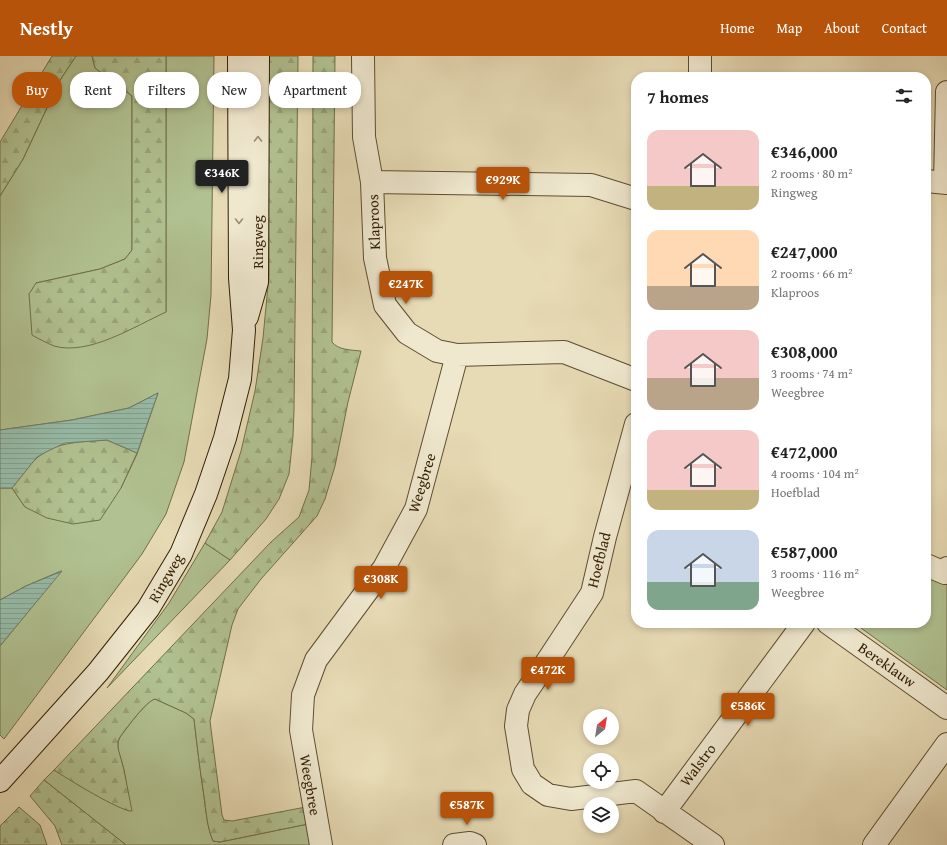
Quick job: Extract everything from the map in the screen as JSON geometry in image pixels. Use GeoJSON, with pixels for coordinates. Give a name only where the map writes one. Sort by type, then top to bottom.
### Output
{"type":"FeatureCollection","features":[{"type":"Feature","properties":{"kind":"street","name":"Ringweg"},"geometry":{"type":"LineString","coordinates":[[0,781],[107,661],[148,609],[181,554],[206,494],[225,438],[240,379],[244,330],[240,278],[239,56]]}},
{"type":"Feature","properties":{"kind":"street","name":"Ringweg"},"geometry":{"type":"LineString","coordinates":[[244,330],[257,282],[258,56]]}},
{"type":"Feature","properties":{"kind":"street","name":"Klaproos"},"geometry":{"type":"LineString","coordinates":[[363,56],[364,137],[372,182],[375,258],[385,305],[407,334],[437,351],[457,355],[564,352],[631,378]]}},
{"type":"Feature","properties":{"kind":"street"},"geometry":{"type":"LineString","coordinates":[[700,56],[700,72]]}},
{"type":"Feature","properties":{"kind":"street"},"geometry":{"type":"LineString","coordinates":[[939,182],[947,92]]}},
{"type":"Feature","properties":{"kind":"street"},"geometry":{"type":"LineString","coordinates":[[372,182],[591,185],[631,197]]}},
{"type":"Feature","properties":{"kind":"street","name":"Weegbree"},"geometry":{"type":"LineString","coordinates":[[321,845],[300,730],[303,695],[316,660],[384,568],[416,509],[457,355]]}},
{"type":"Feature","properties":{"kind":"street","name":"Hoefblad"},"geometry":{"type":"LineString","coordinates":[[631,442],[605,537],[592,593],[525,694],[518,710],[516,726],[523,769],[532,784],[548,795],[571,799],[636,792],[713,845]]}},
{"type":"Feature","properties":{"kind":"street"},"geometry":{"type":"LineString","coordinates":[[931,567],[945,573],[947,568]]}},
{"type":"Feature","properties":{"kind":"street","name":"Walstro"},"geometry":{"type":"LineString","coordinates":[[664,812],[800,628]]}},
{"type":"Feature","properties":{"kind":"street","name":"Bereklauw"},"geometry":{"type":"LineString","coordinates":[[835,628],[947,708]]}},
{"type":"Feature","properties":{"kind":"street"},"geometry":{"type":"LineString","coordinates":[[874,845],[947,744]]}},
{"type":"Feature","properties":{"kind":"street"},"geometry":{"type":"LineString","coordinates":[[454,845],[470,843],[475,845]]}},
{"type":"Feature","properties":{"kind":"green space"},"geometry":{"type":"Polygon","coordinates":[[[52,56],[76,56],[62,77],[62,72],[42,72],[52,56]]]}},
{"type":"Feature","properties":{"kind":"green space"},"geometry":{"type":"Polygon","coordinates":[[[76,56],[92,56],[95,68],[100,72],[70,72],[70,108],[126,108],[126,91],[132,96],[132,250],[125,259],[100,269],[36,283],[166,312],[166,108],[199,108],[199,72],[166,72],[166,56],[214,56],[214,72],[207,72],[207,108],[213,108],[211,295],[207,339],[184,462],[166,514],[142,554],[4,739],[0,735],[0,646],[61,571],[26,586],[0,600],[0,488],[12,488],[25,507],[121,488],[137,454],[158,393],[129,408],[72,420],[0,430],[0,196],[23,159],[47,108],[62,108],[62,77],[76,56]]]}},
{"type":"Feature","properties":{"kind":"green space"},"geometry":{"type":"Polygon","coordinates":[[[92,56],[166,56],[166,72],[134,72],[134,108],[166,108],[166,312],[112,338],[82,347],[68,348],[54,346],[32,335],[29,294],[36,283],[100,269],[125,259],[132,250],[132,96],[126,91],[126,72],[100,72],[95,68],[92,56]]]}},
{"type":"Feature","properties":{"kind":"green space"},"geometry":{"type":"Polygon","coordinates":[[[268,56],[298,56],[298,72],[269,72],[269,108],[297,108],[294,410],[289,474],[279,499],[266,519],[230,560],[205,543],[222,512],[241,451],[255,391],[263,338],[269,275],[268,56]]]}},
{"type":"Feature","properties":{"kind":"green space"},"geometry":{"type":"Polygon","coordinates":[[[313,56],[335,56],[335,72],[313,72],[313,56]]]}},
{"type":"Feature","properties":{"kind":"green space"},"geometry":{"type":"Polygon","coordinates":[[[21,108],[47,108],[23,159],[0,196],[0,142],[21,108]]]}},
{"type":"Feature","properties":{"kind":"green space"},"geometry":{"type":"Polygon","coordinates":[[[313,108],[334,108],[332,342],[341,348],[361,351],[348,402],[335,466],[325,499],[317,516],[261,579],[238,609],[232,625],[210,721],[222,815],[224,820],[232,821],[306,807],[308,824],[220,842],[213,841],[208,825],[194,719],[186,713],[155,699],[142,710],[118,741],[118,748],[132,811],[126,810],[106,801],[54,770],[271,542],[299,517],[309,490],[312,457],[313,108]]]}},
{"type":"Feature","properties":{"kind":"green space"},"geometry":{"type":"Polygon","coordinates":[[[107,440],[137,453],[121,488],[100,520],[73,524],[47,518],[25,507],[12,488],[31,464],[45,452],[71,443],[107,440]]]}},
{"type":"Feature","properties":{"kind":"green space"},"geometry":{"type":"Polygon","coordinates":[[[205,543],[230,560],[107,688],[169,603],[205,543]]]}},
{"type":"Feature","properties":{"kind":"green space"},"geometry":{"type":"Polygon","coordinates":[[[931,573],[947,580],[947,690],[861,628],[931,628],[931,573]]]}},
{"type":"Feature","properties":{"kind":"green space"},"geometry":{"type":"Polygon","coordinates":[[[155,699],[186,713],[194,719],[207,819],[213,841],[220,842],[308,824],[310,845],[126,845],[44,780],[54,770],[102,798],[129,811],[125,775],[119,754],[118,741],[131,722],[151,701],[155,699]]]}},
{"type":"Feature","properties":{"kind":"green space"},"geometry":{"type":"Polygon","coordinates":[[[44,780],[126,845],[62,845],[55,826],[30,796],[44,780]]]}},
{"type":"Feature","properties":{"kind":"green space"},"geometry":{"type":"Polygon","coordinates":[[[19,807],[40,825],[47,845],[0,845],[0,826],[19,807]]]}},
{"type":"Feature","properties":{"kind":"shaded area"},"geometry":{"type":"Polygon","coordinates":[[[158,393],[137,453],[107,440],[65,443],[37,457],[12,488],[0,488],[0,430],[72,420],[129,408],[158,393]]]}},
{"type":"Feature","properties":{"kind":"shaded area"},"geometry":{"type":"Polygon","coordinates":[[[62,571],[0,646],[0,600],[26,586],[62,571]]]}}]}
